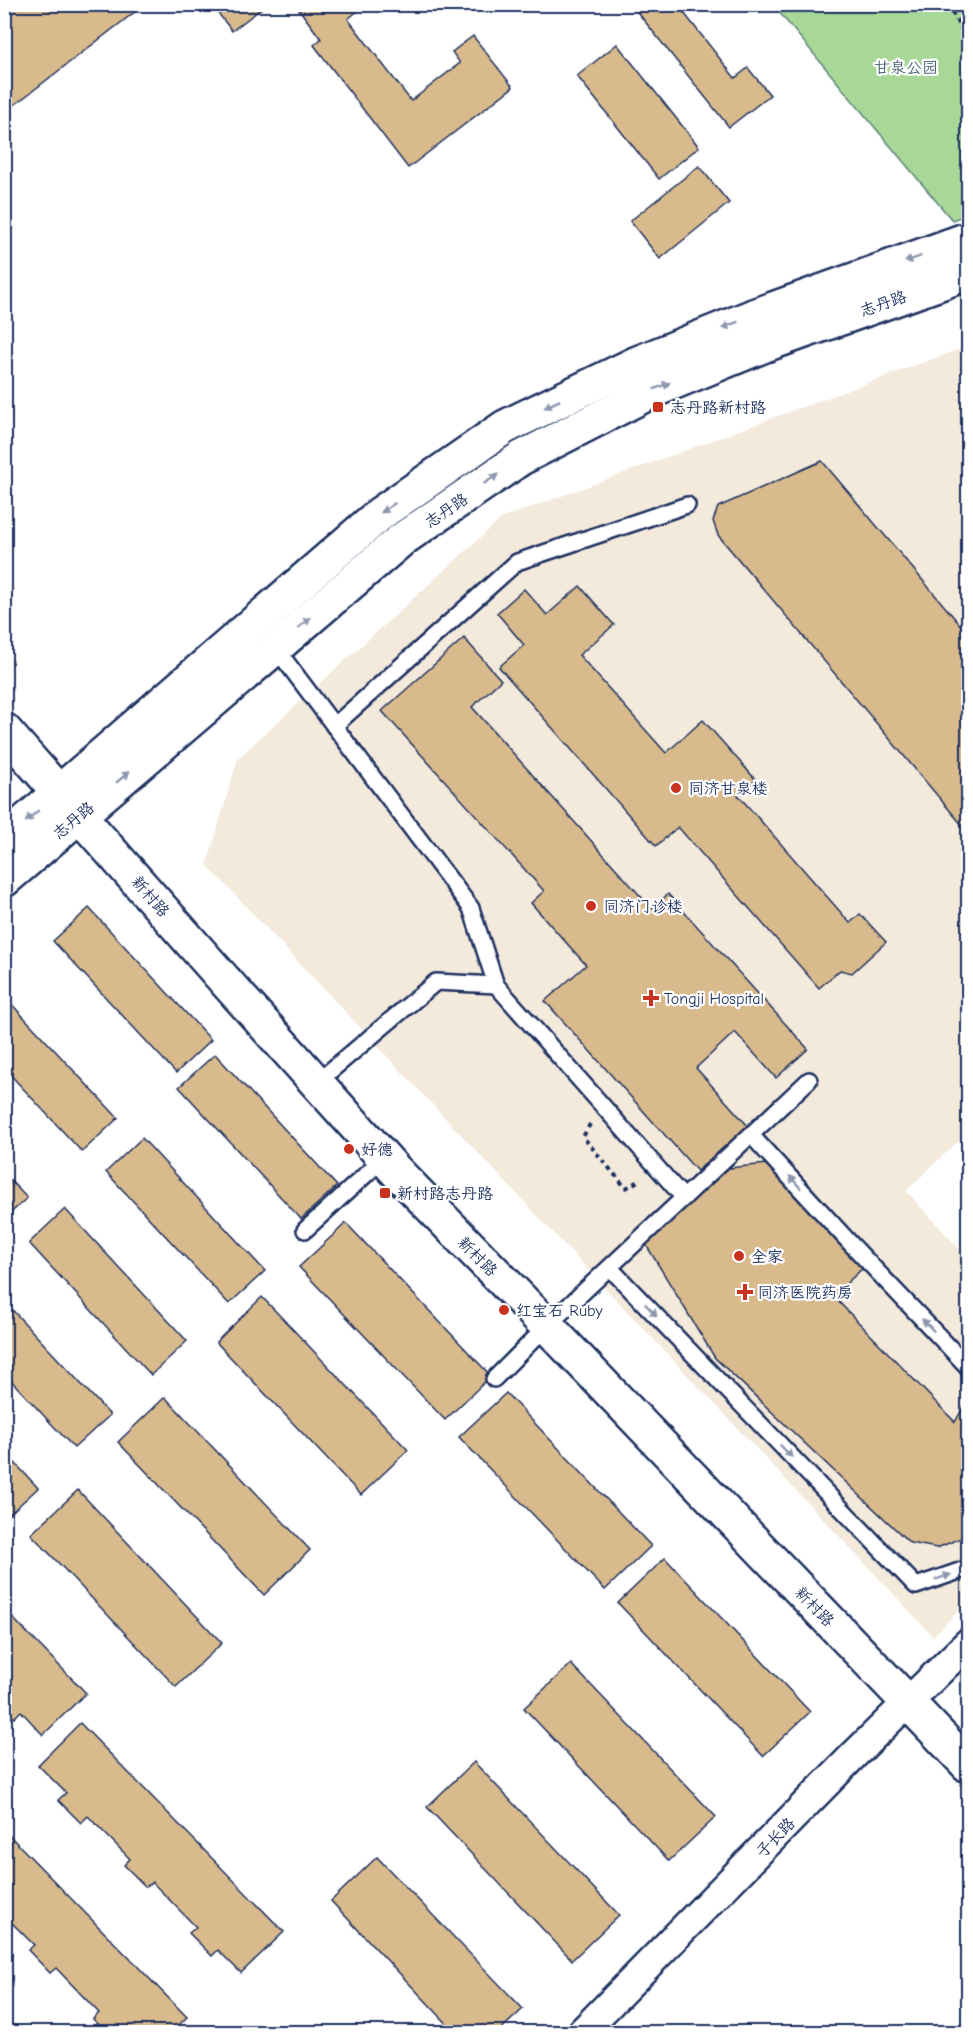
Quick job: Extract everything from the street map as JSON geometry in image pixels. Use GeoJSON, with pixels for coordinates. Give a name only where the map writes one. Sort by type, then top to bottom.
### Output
{"type":"FeatureCollection","features":[{"type":"Feature","properties":{"kind":"main road","name":"志丹路"},"geometry":{"type":"LineString","coordinates":[[4,880],[69,804],[381,513],[505,427],[635,364],[751,316],[969,239]]}},
{"type":"Feature","properties":{"kind":"main road","name":"志丹路"},"geometry":{"type":"LineString","coordinates":[[4,840],[69,804],[275,647],[401,540],[521,458],[650,392],[765,345],[969,273]]}},
{"type":"Feature","properties":{"kind":"main road","name":"新村路"},"geometry":{"type":"LineString","coordinates":[[4,730],[384,1158],[969,1765]]}},
{"type":"Feature","properties":{"kind":"street","name":"子长路"},"geometry":{"type":"LineString","coordinates":[[582,2032],[969,1642]]}},
{"type":"Feature","properties":{"kind":"lane"},"geometry":{"type":"LineString","coordinates":[[334,726],[517,562],[687,505]]}},
{"type":"Feature","properties":{"kind":"lane"},"geometry":{"type":"LineString","coordinates":[[275,647],[471,908],[496,985],[684,1198]]}},
{"type":"Feature","properties":{"kind":"lane"},"geometry":{"type":"LineString","coordinates":[[316,1083],[436,982],[496,985]]}},
{"type":"Feature","properties":{"kind":"lane"},"geometry":{"type":"LineString","coordinates":[[494,1380],[548,1326],[809,1080]]}},
{"type":"Feature","properties":{"kind":"lane"},"geometry":{"type":"LineString","coordinates":[[751,1135],[969,1367]]}},
{"type":"Feature","properties":{"kind":"lane"},"geometry":{"type":"LineString","coordinates":[[305,1230],[384,1158]]}},
{"type":"Feature","properties":{"kind":"lane"},"geometry":{"type":"LineString","coordinates":[[610,1268],[915,1586],[969,1568]]}},
{"type":"Feature","properties":{"kind":"path"},"geometry":{"type":"LineString","coordinates":[[947,4],[969,40]]}},
{"type":"Feature","properties":{"kind":"path"},"geometry":{"type":"LineString","coordinates":[[600,1103],[584,1137],[626,1188],[659,1170]]}},
{"type":"Feature","properties":{"kind":"shaded area","name":"Tongji Hospital"},"geometry":{"type":"Polygon","coordinates":[[[968,346],[968,1132],[906,1191],[968,1258],[968,1602],[933,1636],[207,865],[238,758],[502,518],[968,346]]]}},
{"type":"Feature","properties":{"kind":"green space","name":"甘泉公园"},"geometry":{"type":"Polygon","coordinates":[[[773,5],[968,5],[968,214],[952,220],[773,5]]]}},
{"type":"Feature","properties":{"kind":"building"},"geometry":{"type":"Polygon","coordinates":[[[4,4],[145,4],[4,113],[4,4]]]}},
{"type":"Feature","properties":{"kind":"building"},"geometry":{"type":"Polygon","coordinates":[[[211,4],[267,4],[232,31],[211,4]]]}},
{"type":"Feature","properties":{"kind":"building"},"geometry":{"type":"Polygon","coordinates":[[[295,4],[356,4],[360,9],[348,19],[411,101],[460,63],[452,52],[473,36],[513,87],[408,168],[314,45],[321,39],[295,4]]]}},
{"type":"Feature","properties":{"kind":"building"},"geometry":{"type":"Polygon","coordinates":[[[631,4],[677,4],[735,78],[748,68],[770,95],[729,127],[631,4]]]}},
{"type":"Feature","properties":{"kind":"building"},"geometry":{"type":"Polygon","coordinates":[[[617,44],[699,147],[659,179],[577,76],[617,44]]]}},
{"type":"Feature","properties":{"kind":"building"},"geometry":{"type":"Polygon","coordinates":[[[699,166],[729,203],[660,259],[630,221],[699,166]]]}},
{"type":"Feature","properties":{"kind":"building"},"geometry":{"type":"Polygon","coordinates":[[[822,461],[968,634],[968,832],[718,535],[713,521],[718,507],[822,461]]]}},
{"type":"Feature","properties":{"kind":"building","name":"同济甘泉楼"},"geometry":{"type":"Polygon","coordinates":[[[580,586],[614,625],[579,655],[666,753],[703,720],[756,780],[738,795],[850,923],[860,914],[886,942],[852,973],[840,970],[819,988],[678,827],[656,846],[499,667],[524,645],[497,613],[524,589],[547,615],[580,586]]]}},
{"type":"Feature","properties":{"kind":"building","name":"同济门诊楼"},"geometry":{"type":"Polygon","coordinates":[[[464,638],[501,680],[472,707],[652,909],[668,894],[808,1049],[776,1078],[735,1032],[696,1068],[748,1126],[697,1171],[545,1001],[586,965],[531,903],[544,891],[382,711],[464,638]]]}},
{"type":"Feature","properties":{"kind":"building"},"geometry":{"type":"Polygon","coordinates":[[[89,908],[211,1040],[176,1073],[53,941],[89,908]]]}},
{"type":"Feature","properties":{"kind":"building"},"geometry":{"type":"Polygon","coordinates":[[[4,996],[118,1118],[82,1152],[4,1068],[4,996]]]}},
{"type":"Feature","properties":{"kind":"building"},"geometry":{"type":"Polygon","coordinates":[[[215,1054],[337,1186],[301,1219],[179,1087],[215,1054]]]}},
{"type":"Feature","properties":{"kind":"building"},"geometry":{"type":"Polygon","coordinates":[[[142,1138],[265,1271],[229,1304],[106,1172],[142,1138]]]}},
{"type":"Feature","properties":{"kind":"building"},"geometry":{"type":"Polygon","coordinates":[[[767,1164],[865,1266],[833,1296],[955,1422],[968,1399],[968,1535],[937,1548],[910,1543],[715,1358],[645,1243],[719,1169],[767,1164]]]}},
{"type":"Feature","properties":{"kind":"building"},"geometry":{"type":"Polygon","coordinates":[[[4,1174],[27,1198],[4,1219],[4,1174]]]}},
{"type":"Feature","properties":{"kind":"building"},"geometry":{"type":"Polygon","coordinates":[[[65,1209],[187,1341],[151,1375],[29,1243],[65,1209]]]}},
{"type":"Feature","properties":{"kind":"building"},"geometry":{"type":"Polygon","coordinates":[[[346,1223],[491,1376],[445,1420],[299,1267],[346,1223]]]}},
{"type":"Feature","properties":{"kind":"building"},"geometry":{"type":"Polygon","coordinates":[[[262,1297],[408,1450],[361,1495],[216,1342],[262,1297]]]}},
{"type":"Feature","properties":{"kind":"building"},"geometry":{"type":"Polygon","coordinates":[[[4,1301],[110,1415],[74,1448],[4,1373],[4,1301]]]}},
{"type":"Feature","properties":{"kind":"building"},"geometry":{"type":"Polygon","coordinates":[[[506,1393],[651,1546],[605,1590],[459,1437],[506,1393]]]}},
{"type":"Feature","properties":{"kind":"building"},"geometry":{"type":"Polygon","coordinates":[[[165,1397],[310,1550],[264,1595],[118,1442],[165,1397]]]}},
{"type":"Feature","properties":{"kind":"building"},"geometry":{"type":"Polygon","coordinates":[[[4,1451],[38,1488],[4,1519],[4,1451]]]}},
{"type":"Feature","properties":{"kind":"building"},"geometry":{"type":"Polygon","coordinates":[[[78,1490],[222,1643],[176,1687],[31,1534],[78,1490]]]}},
{"type":"Feature","properties":{"kind":"building"},"geometry":{"type":"Polygon","coordinates":[[[665,1558],[810,1712],[763,1756],[618,1603],[665,1558]]]}},
{"type":"Feature","properties":{"kind":"building"},"geometry":{"type":"Polygon","coordinates":[[[4,1609],[86,1693],[43,1735],[21,1711],[14,1718],[4,1708],[4,1609]]]}},
{"type":"Feature","properties":{"kind":"building"},"geometry":{"type":"Polygon","coordinates":[[[571,1664],[716,1817],[669,1861],[524,1708],[571,1664]]]}},
{"type":"Feature","properties":{"kind":"building"},"geometry":{"type":"Polygon","coordinates":[[[80,1723],[284,1932],[241,1973],[218,1950],[212,1956],[189,1933],[196,1927],[152,1882],[146,1887],[124,1865],[130,1859],[88,1816],[81,1823],[58,1800],[66,1793],[38,1765],[80,1723]]]}},
{"type":"Feature","properties":{"kind":"building"},"geometry":{"type":"Polygon","coordinates":[[[474,1762],[619,1915],[572,1960],[427,1807],[474,1762]]]}},
{"type":"Feature","properties":{"kind":"building"},"geometry":{"type":"Polygon","coordinates":[[[4,1830],[187,2017],[172,2032],[106,2032],[93,2019],[99,2013],[56,1968],[50,1973],[28,1950],[34,1945],[4,1915],[4,1830]]]}},
{"type":"Feature","properties":{"kind":"building"},"geometry":{"type":"Polygon","coordinates":[[[377,1857],[523,2009],[498,2032],[455,2032],[331,1901],[377,1857]]]}},
{"type":"Feature","properties":{"kind":"place","name":"志丹路新村路"},"geometry":{"type":"Point","coordinates":[658,407]}},
{"type":"Feature","properties":{"kind":"place","name":"同济甘泉楼"},"geometry":{"type":"Point","coordinates":[676,788]}},
{"type":"Feature","properties":{"kind":"place","name":"同济门诊楼"},"geometry":{"type":"Point","coordinates":[591,906]}},
{"type":"Feature","properties":{"kind":"place","name":"Tongji Hospital"},"geometry":{"type":"Point","coordinates":[651,998]}},
{"type":"Feature","properties":{"kind":"place","name":"好德"},"geometry":{"type":"Point","coordinates":[349,1149]}},
{"type":"Feature","properties":{"kind":"place","name":"新村路志丹路"},"geometry":{"type":"Point","coordinates":[385,1193]}},
{"type":"Feature","properties":{"kind":"place","name":"全家"},"geometry":{"type":"Point","coordinates":[739,1256]}},
{"type":"Feature","properties":{"kind":"place","name":"同济医院药房"},"geometry":{"type":"Point","coordinates":[745,1292]}},
{"type":"Feature","properties":{"kind":"place","name":"红宝石 Ruby"},"geometry":{"type":"Point","coordinates":[504,1310]}}]}
